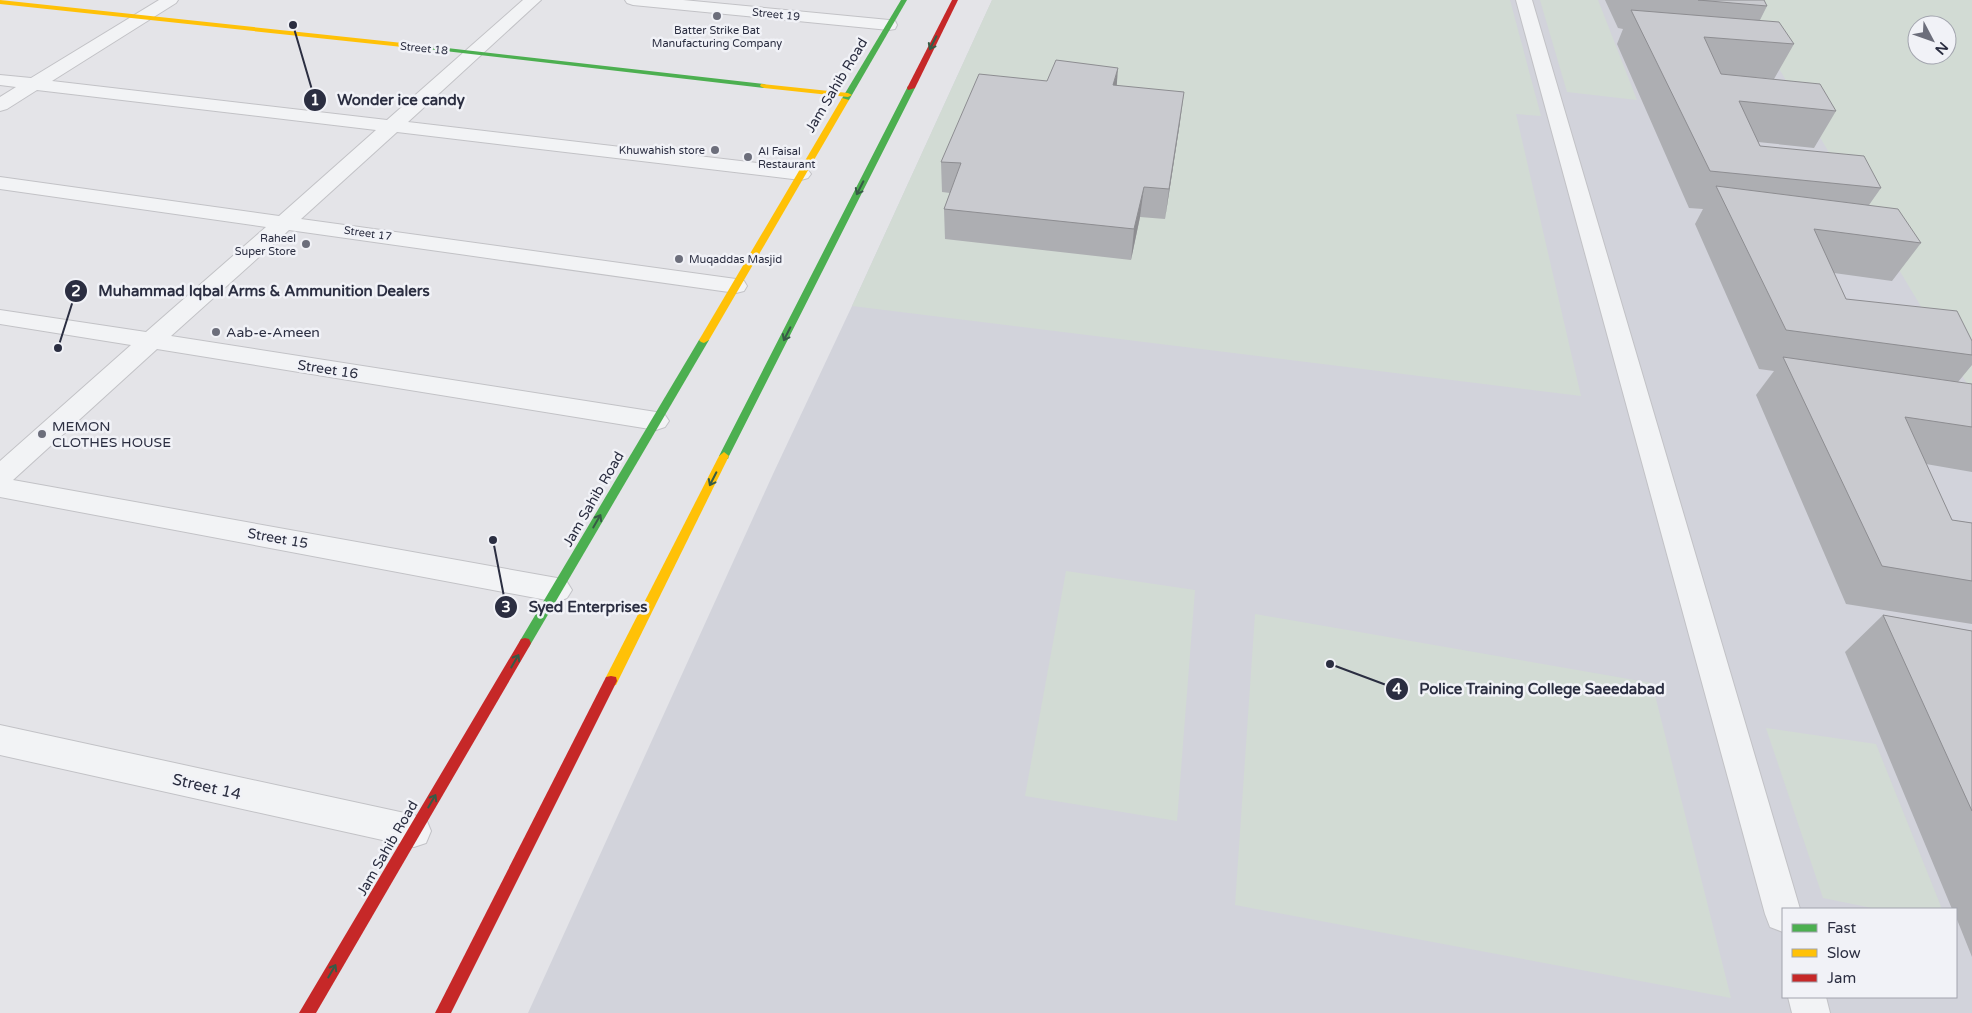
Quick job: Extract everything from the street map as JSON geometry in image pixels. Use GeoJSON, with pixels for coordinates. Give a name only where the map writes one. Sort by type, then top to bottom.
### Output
{"type":"FeatureCollection","features":[{"type":"Feature","properties":{"kind":"main road","name":"Jam Sahib Road"},"geometry":{"type":"LineString","coordinates":[[307,1013],[904,0]]}},
{"type":"Feature","properties":{"kind":"main road"},"geometry":{"type":"LineString","coordinates":[[443,1013],[955,0]]}},
{"type":"Feature","properties":{"kind":"main road","name":"Street 18"},"geometry":{"type":"LineString","coordinates":[[0,2],[144,16],[848,96]]}},
{"type":"Feature","properties":{"kind":"street"},"geometry":{"type":"LineString","coordinates":[[0,105],[170,0]]}},
{"type":"Feature","properties":{"kind":"street"},"geometry":{"type":"LineString","coordinates":[[0,476],[533,0]]}},
{"type":"Feature","properties":{"kind":"street","name":"Street 19"},"geometry":{"type":"LineString","coordinates":[[633,0],[889,25]]}},
{"type":"Feature","properties":{"kind":"street"},"geometry":{"type":"LineString","coordinates":[[1524,0],[1782,910]]}},
{"type":"Feature","properties":{"kind":"street"},"geometry":{"type":"LineString","coordinates":[[0,80],[802,174]]}},
{"type":"Feature","properties":{"kind":"street","name":"Street 17"},"geometry":{"type":"LineString","coordinates":[[0,183],[285,221],[736,286]]}},
{"type":"Feature","properties":{"kind":"street","name":"Street 16"},"geometry":{"type":"LineString","coordinates":[[0,317],[656,421]]}},
{"type":"Feature","properties":{"kind":"street","name":"Street 15"},"geometry":{"type":"LineString","coordinates":[[0,487],[557,590]]}},
{"type":"Feature","properties":{"kind":"street","name":"Street 14"},"geometry":{"type":"LineString","coordinates":[[0,740],[414,832]]}},
{"type":"Feature","properties":{"kind":"street"},"geometry":{"type":"LineString","coordinates":[[1807,998],[1811,1013]]}},
{"type":"Feature","properties":{"kind":"shaded area"},"geometry":{"type":"Polygon","coordinates":[[[992,0],[1972,0],[1972,1013],[528,1013],[773,474],[992,0]]]}},
{"type":"Feature","properties":{"kind":"shaded area"},"geometry":{"type":"Polygon","coordinates":[[[992,0],[1510,0],[1541,116],[1516,114],[1581,396],[852,306],[992,0]]]}},
{"type":"Feature","properties":{"kind":"shaded area"},"geometry":{"type":"Polygon","coordinates":[[[1540,0],[1598,0],[1637,100],[1567,92],[1540,0]]]}},
{"type":"Feature","properties":{"kind":"shaded area"},"geometry":{"type":"Polygon","coordinates":[[[1738,0],[1972,0],[1972,392],[1738,0]]]}},
{"type":"Feature","properties":{"kind":"shaded area"},"geometry":{"type":"Polygon","coordinates":[[[1066,571],[1195,590],[1177,821],[1025,796],[1066,571]]]}},
{"type":"Feature","properties":{"kind":"shaded area"},"geometry":{"type":"Polygon","coordinates":[[[1255,614],[1652,683],[1731,998],[1235,905],[1255,614]]]}},
{"type":"Feature","properties":{"kind":"shaded area"},"geometry":{"type":"Polygon","coordinates":[[[1766,728],[1876,744],[1942,908],[1872,908],[1823,898],[1766,728]]]}},
{"type":"Feature","properties":{"kind":"building"},"geometry":{"type":"Polygon","coordinates":[[[1698,0],[1764,0],[1767,6],[1698,0]]]}},
{"type":"Feature","properties":{"kind":"building"},"geometry":{"type":"Polygon","coordinates":[[[1631,10],[1779,22],[1794,44],[1704,37],[1721,74],[1820,84],[1836,111],[1739,101],[1760,146],[1864,156],[1881,188],[1710,171],[1631,10]]]}},
{"type":"Feature","properties":{"kind":"building"},"geometry":{"type":"Polygon","coordinates":[[[1056,60],[1118,68],[1113,85],[1184,92],[1169,189],[1144,187],[1134,229],[944,209],[961,163],[941,162],[979,74],[1047,81],[1056,60]]]}},
{"type":"Feature","properties":{"kind":"building"},"geometry":{"type":"Polygon","coordinates":[[[1716,186],[1898,209],[1921,243],[1814,229],[1846,299],[1957,311],[1972,341],[1972,355],[1786,330],[1716,186]]]}},
{"type":"Feature","properties":{"kind":"building"},"geometry":{"type":"Polygon","coordinates":[[[1783,357],[1972,384],[1972,427],[1905,417],[1952,520],[1972,523],[1972,581],[1882,566],[1783,357]]]}},
{"type":"Feature","properties":{"kind":"building"},"geometry":{"type":"Polygon","coordinates":[[[1883,615],[1972,631],[1972,811],[1883,615]]]}},
{"type":"Feature","properties":{"kind":"traffic: fast"},"geometry":{"type":"LineString","coordinates":[[845,100],[904,0]]}},
{"type":"Feature","properties":{"kind":"traffic: fast"},"geometry":{"type":"LineString","coordinates":[[412,46],[764,86]]}},
{"type":"Feature","properties":{"kind":"traffic: fast"},"geometry":{"type":"LineString","coordinates":[[724,456],[911,88]]}},
{"type":"Feature","properties":{"kind":"traffic: fast"},"geometry":{"type":"LineString","coordinates":[[525,643],[704,340]]}},
{"type":"Feature","properties":{"kind":"traffic: slow"},"geometry":{"type":"LineString","coordinates":[[0,2],[412,46]]}},
{"type":"Feature","properties":{"kind":"traffic: slow"},"geometry":{"type":"LineString","coordinates":[[764,86],[848,95]]}},
{"type":"Feature","properties":{"kind":"traffic: slow"},"geometry":{"type":"LineString","coordinates":[[704,340],[845,100]]}},
{"type":"Feature","properties":{"kind":"traffic: slow"},"geometry":{"type":"LineString","coordinates":[[611,681],[724,456]]}},
{"type":"Feature","properties":{"kind":"traffic: jam"},"geometry":{"type":"LineString","coordinates":[[911,88],[955,0]]}},
{"type":"Feature","properties":{"kind":"traffic: jam"},"geometry":{"type":"LineString","coordinates":[[307,1013],[525,643]]}},
{"type":"Feature","properties":{"kind":"traffic: jam"},"geometry":{"type":"LineString","coordinates":[[443,1013],[611,681]]}},
{"type":"Feature","properties":{"kind":"place","name":"Batter Strike Bat Manufacturing Company"},"geometry":{"type":"Point","coordinates":[717,16]}},
{"type":"Feature","properties":{"kind":"place","name":"Wonder ice candy"},"geometry":{"type":"Point","coordinates":[293,25]}},
{"type":"Feature","properties":{"kind":"place","name":"Khuwahish store"},"geometry":{"type":"Point","coordinates":[715,150]}},
{"type":"Feature","properties":{"kind":"place","name":"Al Faisal Restaurant"},"geometry":{"type":"Point","coordinates":[748,157]}},
{"type":"Feature","properties":{"kind":"place","name":"Raheel Super Store"},"geometry":{"type":"Point","coordinates":[306,244]}},
{"type":"Feature","properties":{"kind":"place","name":"Muqaddas Masjid"},"geometry":{"type":"Point","coordinates":[679,259]}},
{"type":"Feature","properties":{"kind":"place","name":"Aab-e-Ameen"},"geometry":{"type":"Point","coordinates":[216,332]}},
{"type":"Feature","properties":{"kind":"place","name":"Muhammad Iqbal Arms & Ammunition Dealers"},"geometry":{"type":"Point","coordinates":[58,348]}},
{"type":"Feature","properties":{"kind":"place","name":"MEMON CLOTHES HOUSE"},"geometry":{"type":"Point","coordinates":[42,434]}},
{"type":"Feature","properties":{"kind":"place","name":"Syed Enterprises"},"geometry":{"type":"Point","coordinates":[493,540]}},
{"type":"Feature","properties":{"kind":"place","name":"Police Training College Saeedabad"},"geometry":{"type":"Point","coordinates":[1330,664]}}]}
